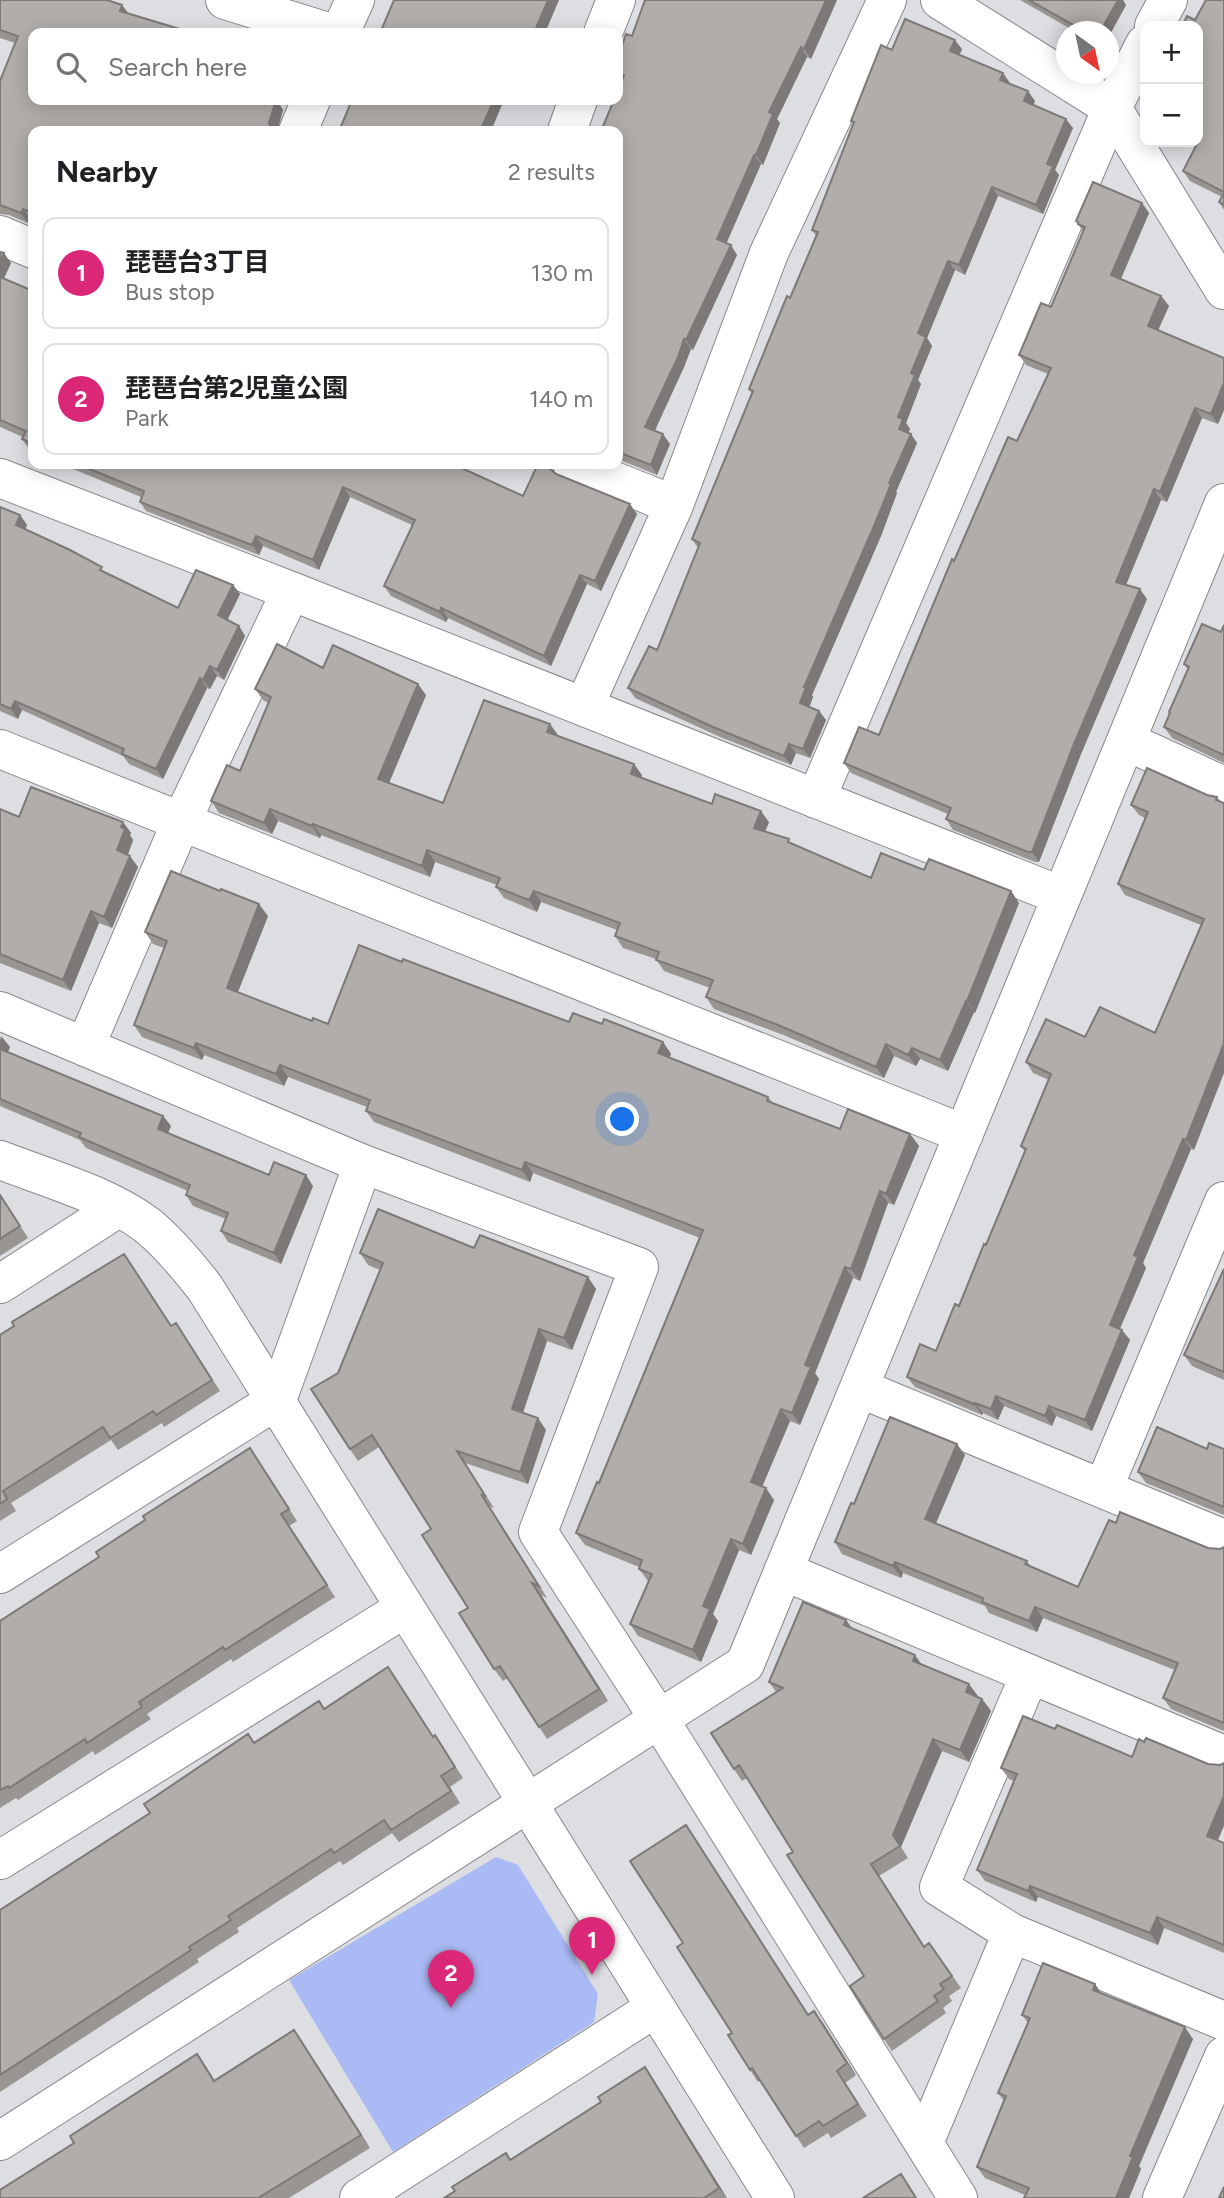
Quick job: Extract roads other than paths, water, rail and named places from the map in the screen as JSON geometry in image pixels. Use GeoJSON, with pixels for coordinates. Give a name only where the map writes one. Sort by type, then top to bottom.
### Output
{"type":"FeatureCollection","features":[{"type":"Feature","properties":{"kind":"street"},"geometry":{"type":"LineString","coordinates":[[225,0],[315,28]]}},
{"type":"Feature","properties":{"kind":"street"},"geometry":{"type":"LineString","coordinates":[[342,28],[355,0]]}},
{"type":"Feature","properties":{"kind":"street"},"geometry":{"type":"LineString","coordinates":[[605,28],[616,0]]}},
{"type":"Feature","properties":{"kind":"street"},"geometry":{"type":"LineString","coordinates":[[584,707],[674,505],[769,253],[887,0]]}},
{"type":"Feature","properties":{"kind":"street"},"geometry":{"type":"LineString","coordinates":[[940,0],[1112,108],[1224,290]]}},
{"type":"Feature","properties":{"kind":"street"},"geometry":{"type":"LineString","coordinates":[[1157,21],[1168,0]]}},
{"type":"Feature","properties":{"kind":"street"},"geometry":{"type":"LineString","coordinates":[[816,799],[1112,108],[1140,54]]}},
{"type":"Feature","properties":{"kind":"street"},"geometry":{"type":"LineString","coordinates":[[300,126],[309,105]]}},
{"type":"Feature","properties":{"kind":"street"},"geometry":{"type":"LineString","coordinates":[[569,126],[576,105]]}},
{"type":"Feature","properties":{"kind":"street"},"geometry":{"type":"LineString","coordinates":[[0,235],[28,247]]}},
{"type":"Feature","properties":{"kind":"street"},"geometry":{"type":"LineString","coordinates":[[584,469],[674,505]]}},
{"type":"Feature","properties":{"kind":"street"},"geometry":{"type":"LineString","coordinates":[[0,478],[1062,896]]}},
{"type":"Feature","properties":{"kind":"street"},"geometry":{"type":"LineString","coordinates":[[0,2141],[745,1664],[1224,503]]}},
{"type":"Feature","properties":{"kind":"street"},"geometry":{"type":"LineString","coordinates":[[85,1047],[182,820],[291,591]]}},
{"type":"Feature","properties":{"kind":"street"},"geometry":{"type":"LineString","coordinates":[[1126,741],[1224,786]]}},
{"type":"Feature","properties":{"kind":"street"},"geometry":{"type":"LineString","coordinates":[[0,748],[964,1134]]}},
{"type":"Feature","properties":{"kind":"street"},"geometry":{"type":"LineString","coordinates":[[0,1011],[363,1164],[639,1267],[538,1532],[659,1719],[958,2198]]}},
{"type":"Feature","properties":{"kind":"street"},"geometry":{"type":"LineString","coordinates":[[0,1160],[118,1208],[146,1225],[180,1257],[205,1288],[775,2198]]}},
{"type":"Feature","properties":{"kind":"street"},"geometry":{"type":"LineString","coordinates":[[0,1574],[277,1400],[363,1164]]}},
{"type":"Feature","properties":{"kind":"street"},"geometry":{"type":"LineString","coordinates":[[1103,1489],[1224,1201]]}},
{"type":"Feature","properties":{"kind":"street"},"geometry":{"type":"LineString","coordinates":[[0,1284],[118,1208]]}},
{"type":"Feature","properties":{"kind":"street"},"geometry":{"type":"LineString","coordinates":[[859,1388],[1224,1539]]}},
{"type":"Feature","properties":{"kind":"street"},"geometry":{"type":"LineString","coordinates":[[783,1571],[1224,1755]]}},
{"type":"Feature","properties":{"kind":"street"},"geometry":{"type":"LineString","coordinates":[[0,1860],[405,1608]]}},
{"type":"Feature","properties":{"kind":"street"},"geometry":{"type":"LineString","coordinates":[[1030,1674],[939,1887],[1012,1933],[1224,2021]]}},
{"type":"Feature","properties":{"kind":"street"},"geometry":{"type":"LineString","coordinates":[[924,2143],[1012,1933]]}},
{"type":"Feature","properties":{"kind":"street"},"geometry":{"type":"LineString","coordinates":[[359,2198],[655,2008]]}},
{"type":"Feature","properties":{"kind":"street"},"geometry":{"type":"LineString","coordinates":[[1163,2198],[1224,2056]]}},
{"type":"Feature","properties":{"kind":"place","name":"琵琶台3丁目"},"geometry":{"type":"Point","coordinates":[592,1975]}},
{"type":"Feature","properties":{"kind":"place","name":"琵琶台第2児童公園"},"geometry":{"type":"Point","coordinates":[451,2008]}}]}
